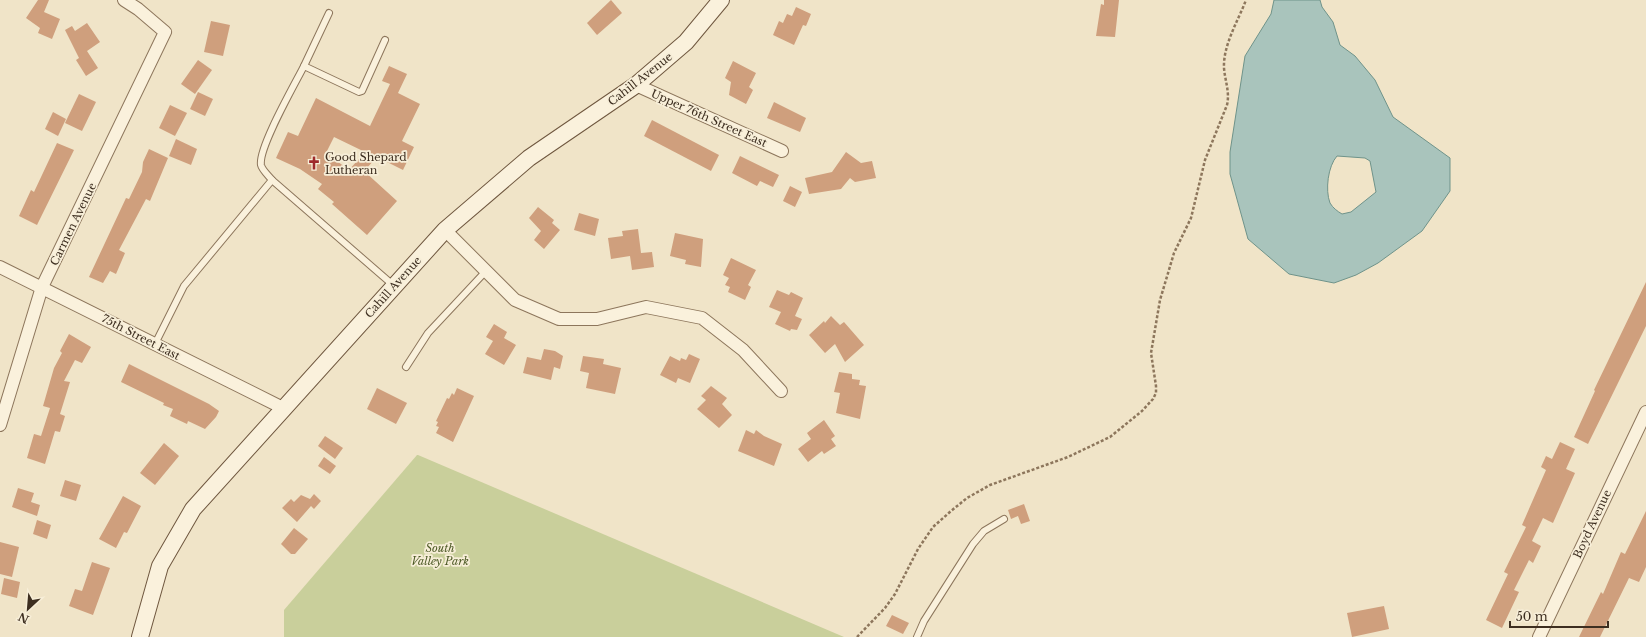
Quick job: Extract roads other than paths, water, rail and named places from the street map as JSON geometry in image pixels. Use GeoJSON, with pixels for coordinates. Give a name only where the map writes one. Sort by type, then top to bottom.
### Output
{"type":"FeatureCollection","features":[{"type":"Feature","properties":{"kind":"street","name":"Carmen Avenue"},"geometry":{"type":"LineString","coordinates":[[0,424],[42,287],[165,32],[138,9],[124,0]]}},
{"type":"Feature","properties":{"kind":"street","name":"Cahill Avenue"},"geometry":{"type":"LineString","coordinates":[[140,637],[160,566],[193,509],[445,230],[529,158],[636,85],[686,42],[721,0]]}},
{"type":"Feature","properties":{"kind":"street","name":"Upper 76th Street East"},"geometry":{"type":"LineString","coordinates":[[636,85],[782,151]]}},
{"type":"Feature","properties":{"kind":"street"},"geometry":{"type":"LineString","coordinates":[[445,230],[515,300],[559,319],[597,319],[646,307],[702,318],[744,350],[781,391]]}},
{"type":"Feature","properties":{"kind":"street","name":"75th Street East"},"geometry":{"type":"LineString","coordinates":[[0,267],[283,408]]}},
{"type":"Feature","properties":{"kind":"street","name":"Boyd Avenue"},"geometry":{"type":"LineString","coordinates":[[1539,637],[1646,412]]}},
{"type":"Feature","properties":{"kind":"lane"},"geometry":{"type":"LineString","coordinates":[[329,13],[272,129],[261,156],[261,166],[272,180],[394,286]]}},
{"type":"Feature","properties":{"kind":"lane"},"geometry":{"type":"LineString","coordinates":[[304,66],[359,92],[362,91],[385,40]]}},
{"type":"Feature","properties":{"kind":"lane"},"geometry":{"type":"LineString","coordinates":[[156,344],[184,286],[272,180]]}},
{"type":"Feature","properties":{"kind":"lane"},"geometry":{"type":"LineString","coordinates":[[406,367],[428,333],[486,271]]}},
{"type":"Feature","properties":{"kind":"lane"},"geometry":{"type":"LineString","coordinates":[[917,637],[924,621],[973,544],[984,531],[1004,519]]}},
{"type":"Feature","properties":{"kind":"water"},"geometry":{"type":"Polygon","coordinates":[[[1274,0],[1320,0],[1322,7],[1333,22],[1340,45],[1355,56],[1375,80],[1393,117],[1450,158],[1450,191],[1422,231],[1378,263],[1356,275],[1334,283],[1289,274],[1248,239],[1230,174],[1230,152],[1245,56],[1271,14],[1274,0]],[[1337,156],[1331,166],[1328,178],[1328,198],[1332,206],[1342,214],[1351,212],[1376,192],[1370,161],[1365,158],[1337,156]]]}},
{"type":"Feature","properties":{"kind":"place","name":"Good Shepard Lutheran"},"geometry":{"type":"Point","coordinates":[314,163]}},
{"type":"Feature","properties":{"kind":"park label","name":"South Valley Park"},"geometry":{"type":"Point","coordinates":[440,554]}}]}
